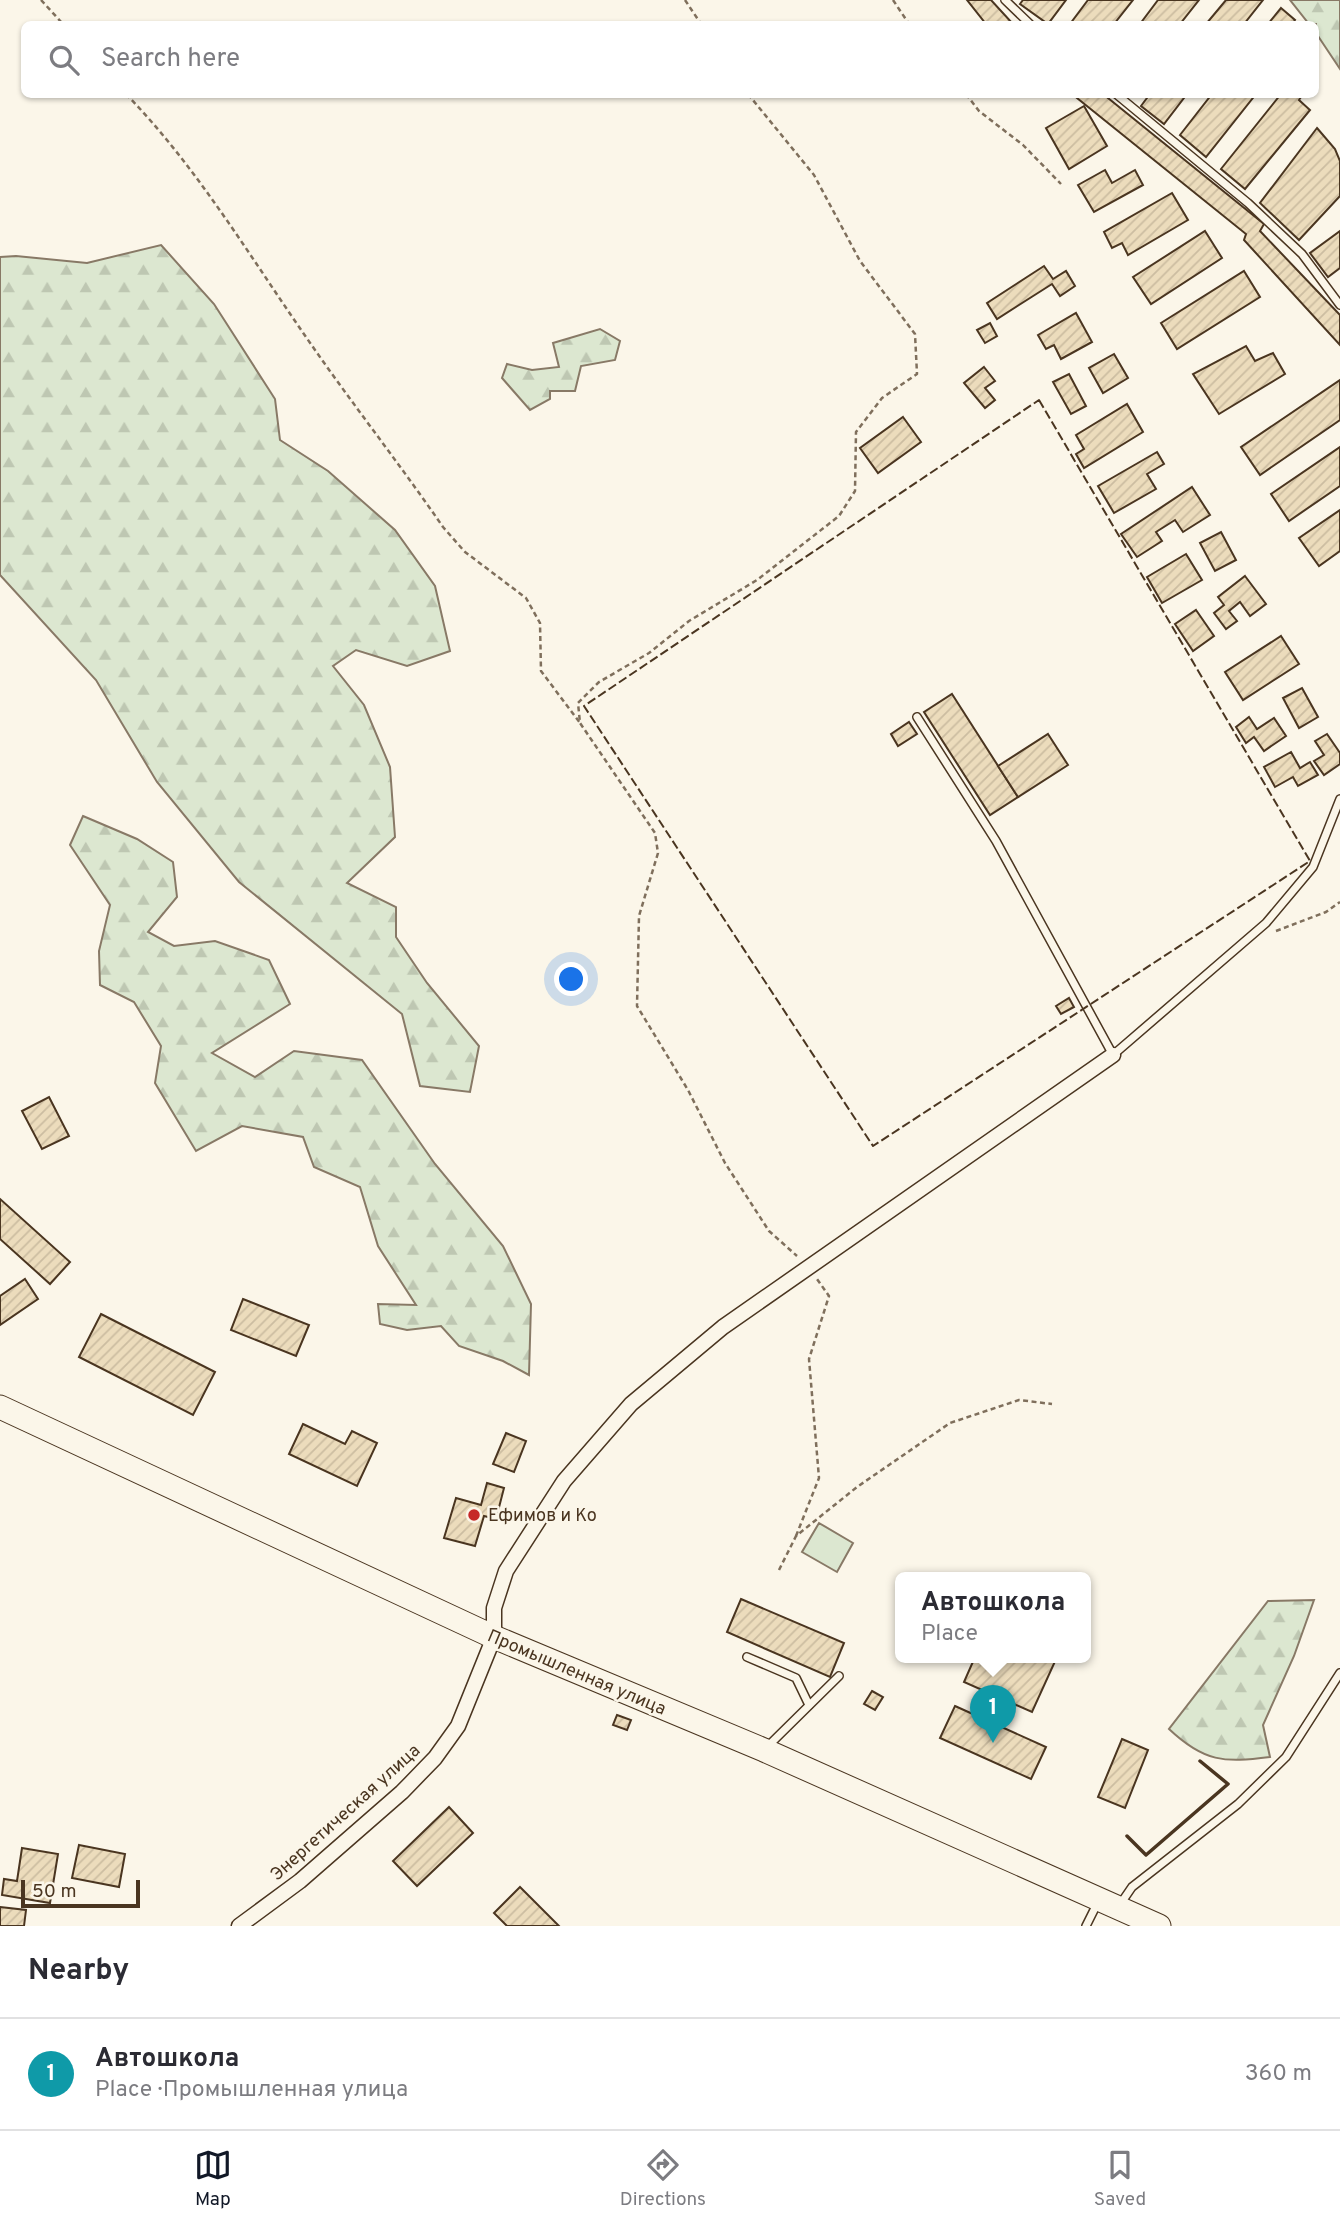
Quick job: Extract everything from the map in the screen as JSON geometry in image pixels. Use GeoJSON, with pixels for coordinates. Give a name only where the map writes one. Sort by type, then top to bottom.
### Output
{"type":"FeatureCollection","features":[{"type":"Feature","properties":{"kind":"main road","name":"Промышленная улица"},"geometry":{"type":"LineString","coordinates":[[0,1407],[494,1637],[764,1749],[1159,1926]]}},
{"type":"Feature","properties":{"kind":"street","name":"Энергетическая улица"},"geometry":{"type":"LineString","coordinates":[[239,1926],[300,1881],[402,1792],[435,1758],[458,1726],[494,1637],[494,1608],[506,1571],[564,1481],[631,1404],[723,1327],[1113,1055]]}},
{"type":"Feature","properties":{"kind":"lane"},"geometry":{"type":"LineString","coordinates":[[1005,0],[1027,21]]}},
{"type":"Feature","properties":{"kind":"lane"},"geometry":{"type":"LineString","coordinates":[[1121,98],[1257,211],[1302,254],[1340,305]]}},
{"type":"Feature","properties":{"kind":"lane"},"geometry":{"type":"LineString","coordinates":[[917,717],[996,841],[1113,1055],[1266,923],[1313,867],[1340,799]]}},
{"type":"Feature","properties":{"kind":"lane"},"geometry":{"type":"LineString","coordinates":[[747,1657],[796,1678],[810,1705]]}},
{"type":"Feature","properties":{"kind":"lane"},"geometry":{"type":"LineString","coordinates":[[1086,1926],[1109,1903],[1238,1804],[1286,1757],[1340,1673]]}},
{"type":"Feature","properties":{"kind":"lane"},"geometry":{"type":"LineString","coordinates":[[764,1749],[839,1676]]}},
{"type":"Feature","properties":{"kind":"path"},"geometry":{"type":"LineString","coordinates":[[41,0],[60,21]]}},
{"type":"Feature","properties":{"kind":"path"},"geometry":{"type":"LineString","coordinates":[[685,0],[699,21]]}},
{"type":"Feature","properties":{"kind":"path"},"geometry":{"type":"LineString","coordinates":[[893,0],[907,21]]}},
{"type":"Feature","properties":{"kind":"path"},"geometry":{"type":"LineString","coordinates":[[129,98],[150,119],[264,272],[306,337],[443,527],[465,552],[526,598],[540,623],[541,671],[655,832],[658,853],[639,916],[637,1006],[688,1090],[726,1163],[769,1231],[809,1268],[829,1296],[809,1359],[819,1478],[779,1570]]}},
{"type":"Feature","properties":{"kind":"path"},"geometry":{"type":"LineString","coordinates":[[580,723],[578,704],[599,682],[649,653],[689,621],[757,580],[839,516],[855,491],[856,432],[882,398],[917,374],[915,334],[860,261],[814,175],[751,98]]}},
{"type":"Feature","properties":{"kind":"path"},"geometry":{"type":"LineString","coordinates":[[969,98],[979,111],[1023,145],[1061,184]]}},
{"type":"Feature","properties":{"kind":"path"},"geometry":{"type":"LineString","coordinates":[[1243,943],[1326,912],[1340,902]]}},
{"type":"Feature","properties":{"kind":"path"},"geometry":{"type":"LineString","coordinates":[[796,1536],[857,1487],[950,1423],[1019,1400],[1052,1404]]}},
{"type":"Feature","properties":{"kind":"green space"},"geometry":{"type":"Polygon","coordinates":[[[1290,0],[1340,0],[1340,69],[1319,38],[1319,21],[1307,21],[1290,0]]]}},
{"type":"Feature","properties":{"kind":"green space"},"geometry":{"type":"Polygon","coordinates":[[[161,245],[214,304],[275,399],[280,440],[328,471],[395,530],[435,586],[450,651],[407,666],[356,650],[333,666],[364,705],[390,767],[395,837],[347,883],[396,907],[396,937],[427,983],[479,1046],[470,1092],[420,1086],[402,1014],[239,882],[157,782],[96,680],[0,575],[0,257],[87,263],[161,245]]]}},
{"type":"Feature","properties":{"kind":"green space"},"geometry":{"type":"Polygon","coordinates":[[[600,329],[620,341],[615,360],[581,366],[575,391],[550,391],[550,399],[530,410],[502,378],[507,364],[532,370],[559,367],[553,343],[600,329]]]}},
{"type":"Feature","properties":{"kind":"green space"},"geometry":{"type":"Polygon","coordinates":[[[83,816],[137,839],[173,862],[177,897],[148,932],[174,946],[215,941],[269,960],[290,1004],[212,1053],[255,1077],[294,1051],[362,1060],[435,1164],[503,1246],[531,1304],[529,1375],[503,1361],[459,1346],[441,1326],[407,1330],[380,1324],[378,1304],[416,1305],[378,1246],[360,1187],[314,1167],[303,1137],[242,1126],[196,1151],[155,1083],[161,1046],[134,1002],[100,985],[99,951],[110,905],[70,845],[83,816]]]}},
{"type":"Feature","properties":{"kind":"green space"},"geometry":{"type":"Polygon","coordinates":[[[819,1523],[853,1543],[837,1572],[802,1552],[819,1523]]]}},
{"type":"Feature","properties":{"kind":"green space"},"geometry":{"type":"Polygon","coordinates":[[[1314,1600],[1294,1656],[1263,1725],[1270,1757],[1240,1760],[1215,1758],[1193,1748],[1169,1729],[1268,1601],[1314,1600]]]}},
{"type":"Feature","properties":{"kind":"building"},"geometry":{"type":"Polygon","coordinates":[[[967,0],[991,0],[1010,21],[984,21],[967,0]]]}},
{"type":"Feature","properties":{"kind":"building"},"geometry":{"type":"Polygon","coordinates":[[[1023,0],[1066,0],[1050,21],[1044,21],[1020,4],[1023,0]]]}},
{"type":"Feature","properties":{"kind":"building"},"geometry":{"type":"Polygon","coordinates":[[[1088,0],[1133,0],[1116,21],[1072,21],[1088,0]]]}},
{"type":"Feature","properties":{"kind":"building"},"geometry":{"type":"Polygon","coordinates":[[[1158,0],[1199,0],[1182,21],[1142,21],[1158,0]]]}},
{"type":"Feature","properties":{"kind":"building"},"geometry":{"type":"Polygon","coordinates":[[[1226,0],[1263,0],[1246,21],[1208,21],[1226,0]]]}},
{"type":"Feature","properties":{"kind":"building"},"geometry":{"type":"Polygon","coordinates":[[[1281,8],[1295,20],[1294,21],[1270,21],[1281,8]]]}},
{"type":"Feature","properties":{"kind":"building"},"geometry":{"type":"Polygon","coordinates":[[[1077,98],[1108,98],[1264,224],[1260,231],[1340,315],[1340,345],[1244,240],[1246,234],[1077,98]]]}},
{"type":"Feature","properties":{"kind":"building"},"geometry":{"type":"Polygon","coordinates":[[[1147,98],[1184,98],[1164,124],[1141,106],[1147,98]]]}},
{"type":"Feature","properties":{"kind":"building"},"geometry":{"type":"Polygon","coordinates":[[[1209,98],[1253,98],[1206,157],[1180,135],[1209,98]]]}},
{"type":"Feature","properties":{"kind":"building"},"geometry":{"type":"Polygon","coordinates":[[[1278,98],[1300,98],[1299,100],[1310,110],[1245,189],[1221,169],[1278,98]]]}},
{"type":"Feature","properties":{"kind":"building"},"geometry":{"type":"Polygon","coordinates":[[[1084,106],[1107,146],[1069,169],[1046,128],[1084,106]]]}},
{"type":"Feature","properties":{"kind":"building"},"geometry":{"type":"Polygon","coordinates":[[[1317,128],[1335,149],[1340,161],[1340,196],[1299,240],[1260,203],[1317,128]]]}},
{"type":"Feature","properties":{"kind":"building"},"geometry":{"type":"Polygon","coordinates":[[[1105,170],[1112,183],[1135,170],[1143,185],[1094,212],[1078,185],[1105,170]]]}},
{"type":"Feature","properties":{"kind":"building"},"geometry":{"type":"Polygon","coordinates":[[[1172,193],[1188,220],[1128,255],[1122,243],[1112,248],[1104,232],[1172,193]]]}},
{"type":"Feature","properties":{"kind":"building"},"geometry":{"type":"Polygon","coordinates":[[[1205,231],[1222,258],[1151,304],[1133,277],[1205,231]]]}},
{"type":"Feature","properties":{"kind":"building"},"geometry":{"type":"Polygon","coordinates":[[[1340,231],[1340,268],[1328,277],[1310,253],[1340,231]]]}},
{"type":"Feature","properties":{"kind":"building"},"geometry":{"type":"Polygon","coordinates":[[[1044,266],[1053,279],[1066,271],[1075,286],[1060,296],[1052,284],[997,319],[987,303],[1044,266]]]}},
{"type":"Feature","properties":{"kind":"building"},"geometry":{"type":"Polygon","coordinates":[[[1244,271],[1260,297],[1177,349],[1161,323],[1244,271]]]}},
{"type":"Feature","properties":{"kind":"building"},"geometry":{"type":"Polygon","coordinates":[[[1076,313],[1092,342],[1061,359],[1054,345],[1046,349],[1038,335],[1076,313]]]}},
{"type":"Feature","properties":{"kind":"building"},"geometry":{"type":"Polygon","coordinates":[[[990,323],[997,336],[985,343],[977,330],[990,323]]]}},
{"type":"Feature","properties":{"kind":"building"},"geometry":{"type":"Polygon","coordinates":[[[1246,346],[1255,361],[1273,353],[1285,374],[1219,414],[1193,374],[1246,346]]]}},
{"type":"Feature","properties":{"kind":"building"},"geometry":{"type":"Polygon","coordinates":[[[1114,354],[1128,378],[1103,393],[1089,368],[1114,354]]]}},
{"type":"Feature","properties":{"kind":"building"},"geometry":{"type":"Polygon","coordinates":[[[984,367],[995,381],[985,388],[995,400],[985,408],[964,383],[984,367]]]}},
{"type":"Feature","properties":{"kind":"building"},"geometry":{"type":"Polygon","coordinates":[[[1069,374],[1086,406],[1071,414],[1053,382],[1069,374]]]}},
{"type":"Feature","properties":{"kind":"building"},"geometry":{"type":"Polygon","coordinates":[[[1340,380],[1340,420],[1260,475],[1241,447],[1340,380]]]}},
{"type":"Feature","properties":{"kind":"building"},"geometry":{"type":"Polygon","coordinates":[[[1127,404],[1143,432],[1084,468],[1076,454],[1084,449],[1076,435],[1127,404]]]}},
{"type":"Feature","properties":{"kind":"building"},"geometry":{"type":"Polygon","coordinates":[[[903,417],[921,442],[878,473],[860,448],[903,417]]]}},
{"type":"Feature","properties":{"kind":"building"},"geometry":{"type":"Polygon","coordinates":[[[1340,447],[1340,486],[1289,521],[1271,494],[1340,447]]]}},
{"type":"Feature","properties":{"kind":"building"},"geometry":{"type":"Polygon","coordinates":[[[1157,452],[1164,464],[1147,474],[1156,489],[1114,513],[1098,486],[1157,452]]]}},
{"type":"Feature","properties":{"kind":"building"},"geometry":{"type":"Polygon","coordinates":[[[1192,487],[1210,515],[1183,532],[1175,520],[1156,532],[1162,541],[1137,557],[1121,534],[1192,487]]]}},
{"type":"Feature","properties":{"kind":"building"},"geometry":{"type":"Polygon","coordinates":[[[1340,510],[1340,551],[1319,566],[1299,538],[1340,510]]]}},
{"type":"Feature","properties":{"kind":"building"},"geometry":{"type":"Polygon","coordinates":[[[1221,532],[1236,560],[1215,571],[1200,543],[1221,532]]]}},
{"type":"Feature","properties":{"kind":"building"},"geometry":{"type":"Polygon","coordinates":[[[1186,554],[1202,580],[1162,603],[1147,577],[1186,554]]]}},
{"type":"Feature","properties":{"kind":"building"},"geometry":{"type":"Polygon","coordinates":[[[1245,576],[1266,604],[1250,616],[1240,602],[1229,611],[1237,621],[1226,629],[1214,613],[1224,605],[1218,597],[1245,576]]]}},
{"type":"Feature","properties":{"kind":"building"},"geometry":{"type":"Polygon","coordinates":[[[1196,610],[1214,636],[1193,651],[1175,624],[1196,610]]]}},
{"type":"Feature","properties":{"kind":"building"},"geometry":{"type":"Polygon","coordinates":[[[1281,636],[1299,664],[1243,700],[1225,672],[1281,636]]]}},
{"type":"Feature","properties":{"kind":"building"},"geometry":{"type":"Polygon","coordinates":[[[1302,688],[1318,717],[1299,728],[1283,698],[1302,688]]]}},
{"type":"Feature","properties":{"kind":"building"},"geometry":{"type":"Polygon","coordinates":[[[952,694],[1018,797],[990,815],[924,712],[952,694]]]}},
{"type":"Feature","properties":{"kind":"building"},"geometry":{"type":"Polygon","coordinates":[[[1249,717],[1257,729],[1274,718],[1286,736],[1264,751],[1254,737],[1246,743],[1236,727],[1249,717]]]}},
{"type":"Feature","properties":{"kind":"building"},"geometry":{"type":"Polygon","coordinates":[[[909,722],[917,734],[898,746],[891,734],[909,722]]]}},
{"type":"Feature","properties":{"kind":"building"},"geometry":{"type":"Polygon","coordinates":[[[1048,734],[1068,765],[1018,797],[998,766],[1048,734]]]}},
{"type":"Feature","properties":{"kind":"building"},"geometry":{"type":"Polygon","coordinates":[[[1327,734],[1340,753],[1340,764],[1324,775],[1314,761],[1324,755],[1315,741],[1327,734]]]}},
{"type":"Feature","properties":{"kind":"building"},"geometry":{"type":"Polygon","coordinates":[[[1291,752],[1300,768],[1310,762],[1318,775],[1298,786],[1293,777],[1275,787],[1264,767],[1291,752]]]}},
{"type":"Feature","properties":{"kind":"building"},"geometry":{"type":"Polygon","coordinates":[[[1069,998],[1074,1007],[1061,1014],[1056,1006],[1069,998]]]}},
{"type":"Feature","properties":{"kind":"building"},"geometry":{"type":"Polygon","coordinates":[[[49,1097],[69,1136],[42,1149],[22,1111],[49,1097]]]}},
{"type":"Feature","properties":{"kind":"building"},"geometry":{"type":"Polygon","coordinates":[[[0,1199],[70,1262],[50,1284],[0,1239],[0,1199]]]}},
{"type":"Feature","properties":{"kind":"building"},"geometry":{"type":"Polygon","coordinates":[[[25,1279],[38,1299],[0,1325],[0,1296],[25,1279]]]}},
{"type":"Feature","properties":{"kind":"building"},"geometry":{"type":"Polygon","coordinates":[[[243,1299],[309,1325],[296,1356],[231,1330],[243,1299]]]}},
{"type":"Feature","properties":{"kind":"building"},"geometry":{"type":"Polygon","coordinates":[[[101,1314],[215,1372],[193,1415],[79,1357],[101,1314]]]}},
{"type":"Feature","properties":{"kind":"building"},"geometry":{"type":"Polygon","coordinates":[[[303,1424],[345,1444],[352,1431],[377,1443],[357,1486],[289,1454],[303,1424]]]}},
{"type":"Feature","properties":{"kind":"building"},"geometry":{"type":"Polygon","coordinates":[[[506,1433],[526,1441],[514,1472],[493,1464],[506,1433]]]}},
{"type":"Feature","properties":{"kind":"building"},"geometry":{"type":"Polygon","coordinates":[[[487,1483],[504,1488],[496,1519],[484,1516],[475,1546],[444,1538],[456,1498],[481,1505],[487,1483]]]}},
{"type":"Feature","properties":{"kind":"building"},"geometry":{"type":"Polygon","coordinates":[[[741,1599],[844,1643],[830,1677],[727,1632],[741,1599]]]}},
{"type":"Feature","properties":{"kind":"building"},"geometry":{"type":"Polygon","coordinates":[[[972,1663],[1054,1663],[1032,1712],[964,1682],[972,1663]]]}},
{"type":"Feature","properties":{"kind":"building"},"geometry":{"type":"Polygon","coordinates":[[[872,1691],[883,1697],[875,1710],[864,1704],[872,1691]]]}},
{"type":"Feature","properties":{"kind":"building"},"geometry":{"type":"Polygon","coordinates":[[[955,1706],[1046,1747],[1031,1779],[940,1738],[955,1706]]]}},
{"type":"Feature","properties":{"kind":"building"},"geometry":{"type":"Polygon","coordinates":[[[617,1715],[631,1720],[627,1730],[613,1725],[617,1715]]]}},
{"type":"Feature","properties":{"kind":"building"},"geometry":{"type":"Polygon","coordinates":[[[1122,1739],[1148,1750],[1125,1808],[1098,1797],[1122,1739]]]}},
{"type":"Feature","properties":{"kind":"building"},"geometry":{"type":"Polygon","coordinates":[[[449,1807],[473,1833],[417,1886],[393,1861],[449,1807]]]}},
{"type":"Feature","properties":{"kind":"building"},"geometry":{"type":"Polygon","coordinates":[[[79,1845],[125,1854],[119,1887],[72,1878],[79,1845]]]}},
{"type":"Feature","properties":{"kind":"building"},"geometry":{"type":"Polygon","coordinates":[[[22,1848],[58,1854],[50,1903],[2,1895],[4,1879],[17,1881],[22,1848]]]}},
{"type":"Feature","properties":{"kind":"building"},"geometry":{"type":"Polygon","coordinates":[[[520,1887],[559,1926],[507,1926],[494,1913],[520,1887]]]}},
{"type":"Feature","properties":{"kind":"building"},"geometry":{"type":"Polygon","coordinates":[[[0,1907],[26,1910],[24,1926],[0,1926],[0,1907]]]}},
{"type":"Feature","properties":{"kind":"fence"},"geometry":{"type":"LineString","coordinates":[[1039,400],[1310,861],[873,1146],[584,706],[1039,400]]}},
{"type":"Feature","properties":{"kind":"wall"},"geometry":{"type":"LineString","coordinates":[[1127,1836],[1146,1855],[1228,1784],[1200,1761]]}},
{"type":"Feature","properties":{"kind":"place","name":"Ефимов и Ко"},"geometry":{"type":"Point","coordinates":[474,1515]}},
{"type":"Feature","properties":{"kind":"place","name":"Автошкола"},"geometry":{"type":"Point","coordinates":[993,1743]}}]}
